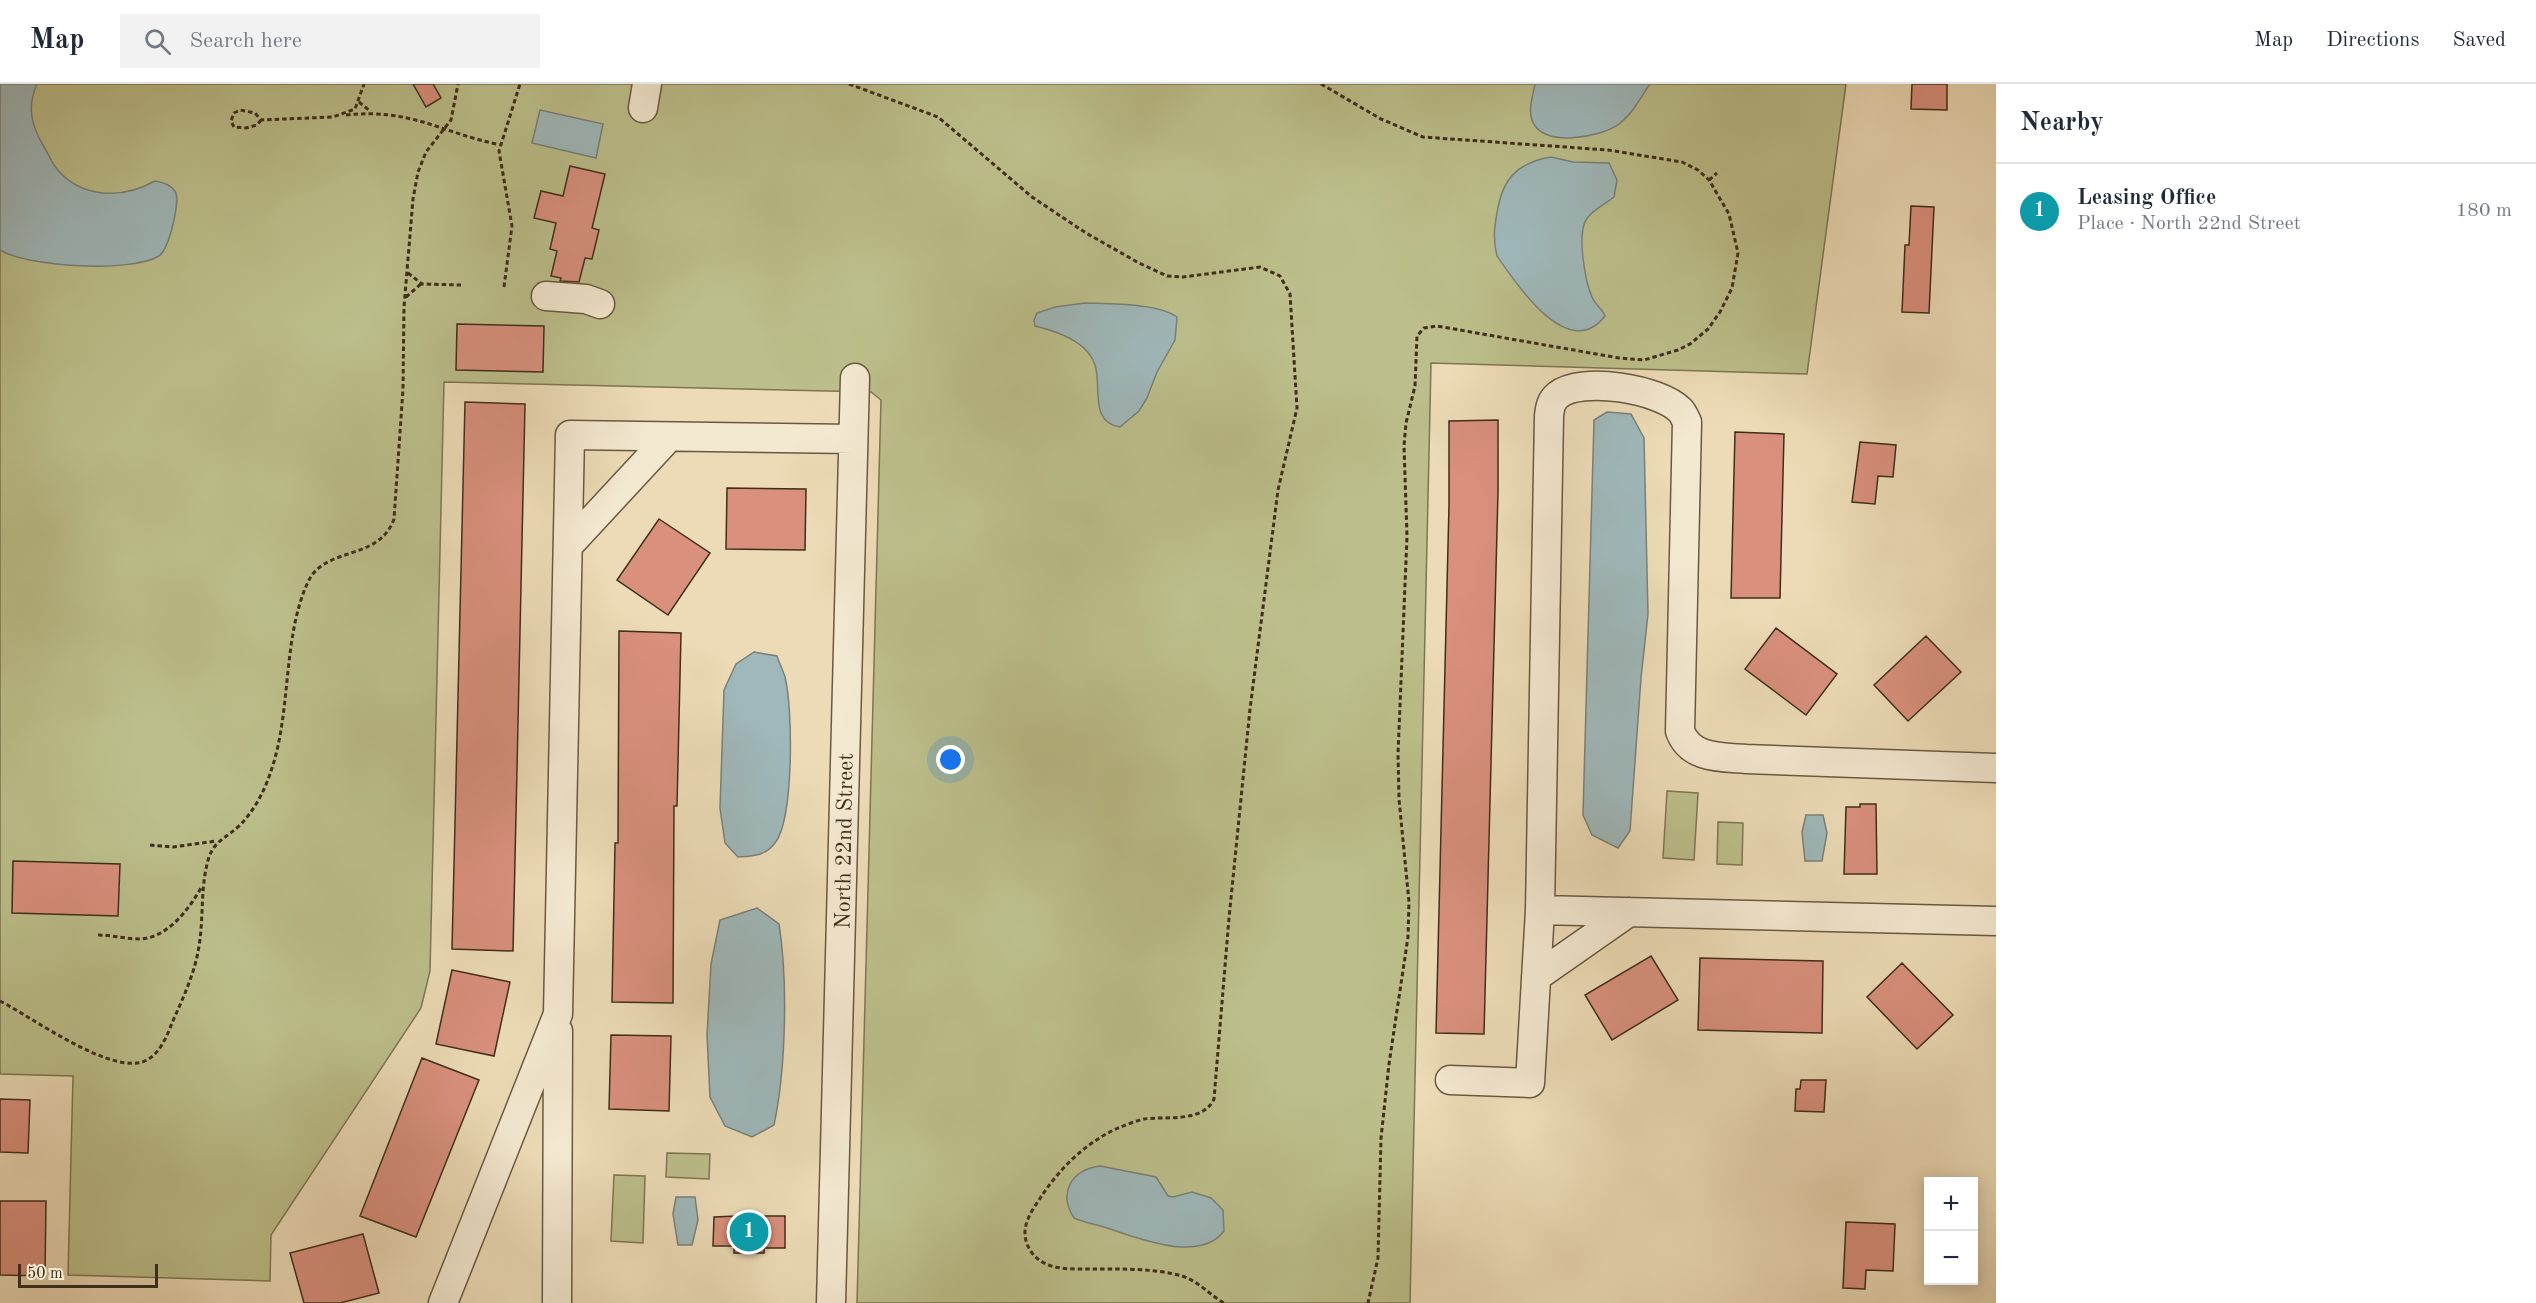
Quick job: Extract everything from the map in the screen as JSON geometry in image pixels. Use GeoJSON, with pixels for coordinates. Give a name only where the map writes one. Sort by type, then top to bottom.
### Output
{"type":"FeatureCollection","features":[{"type":"Feature","properties":{"kind":"street"},"geometry":{"type":"LineString","coordinates":[[546,296],[586,298],[600,304]]}},
{"type":"Feature","properties":{"kind":"street","name":"North 22nd Street"},"geometry":{"type":"LineString","coordinates":[[831,1303],[855,378]]}},
{"type":"Feature","properties":{"kind":"street"},"geometry":{"type":"LineString","coordinates":[[1450,1080],[1530,1083],[1540,910],[1549,416],[1551,404],[1558,394],[1577,386],[1603,386],[1637,391],[1662,400],[1680,410],[1687,422],[1680,731],[1690,747],[1707,756],[1746,759],[1996,768]]}},
{"type":"Feature","properties":{"kind":"street"},"geometry":{"type":"LineString","coordinates":[[556,1303],[558,1014],[570,435],[853,439]]}},
{"type":"Feature","properties":{"kind":"street"},"geometry":{"type":"LineString","coordinates":[[568,546],[669,437]]}},
{"type":"Feature","properties":{"kind":"street"},"geometry":{"type":"LineString","coordinates":[[1540,910],[1996,921]]}},
{"type":"Feature","properties":{"kind":"street"},"geometry":{"type":"LineString","coordinates":[[1536,977],[1629,912]]}},
{"type":"Feature","properties":{"kind":"street"},"geometry":{"type":"LineString","coordinates":[[443,1303],[558,1014]]}},
{"type":"Feature","properties":{"kind":"path"},"geometry":{"type":"LineString","coordinates":[[343,116],[355,109],[364,84]]}},
{"type":"Feature","properties":{"kind":"path"},"geometry":{"type":"LineString","coordinates":[[150,845],[173,847],[216,841],[230,833],[249,815],[272,770],[282,732],[297,623],[310,579],[330,562],[375,544],[392,526],[396,511],[405,298],[418,172],[426,152],[452,120],[458,84]]}},
{"type":"Feature","properties":{"kind":"path"},"geometry":{"type":"LineString","coordinates":[[504,287],[512,225],[500,155],[520,84]]}},
{"type":"Feature","properties":{"kind":"path"},"geometry":{"type":"LineString","coordinates":[[849,84],[938,117],[1032,197],[1086,233],[1139,263],[1167,276],[1183,277],[1260,267],[1280,276],[1290,294],[1293,309],[1298,408],[1278,490],[1250,709],[1214,1099],[1209,1108],[1199,1114],[1140,1120],[1111,1131],[1088,1146],[1066,1165],[1047,1187],[1029,1217],[1025,1232],[1032,1252],[1046,1264],[1065,1269],[1144,1271],[1181,1276],[1193,1281],[1224,1303]]}},
{"type":"Feature","properties":{"kind":"path"},"geometry":{"type":"LineString","coordinates":[[1321,84],[1398,128],[1423,137],[1535,147],[1608,150],[1669,159],[1694,166],[1709,180],[1732,222],[1737,245],[1732,288],[1720,312],[1703,334],[1687,346],[1653,358],[1635,360],[1524,344],[1437,326],[1424,328],[1417,336],[1415,386],[1406,423],[1404,446],[1407,559],[1398,754],[1399,799],[1408,902],[1408,937],[1389,1064],[1381,1138],[1378,1258],[1368,1303]]}},
{"type":"Feature","properties":{"kind":"path"},"geometry":{"type":"LineString","coordinates":[[358,101],[371,112]]}},
{"type":"Feature","properties":{"kind":"path"},"geometry":{"type":"LineString","coordinates":[[261,120],[255,113],[240,110],[234,113],[231,121],[234,127],[241,129],[257,125],[261,120],[343,116],[371,112],[409,117],[501,145]]}},
{"type":"Feature","properties":{"kind":"path"},"geometry":{"type":"LineString","coordinates":[[1709,180],[1718,173]]}},
{"type":"Feature","properties":{"kind":"path"},"geometry":{"type":"LineString","coordinates":[[407,272],[422,284],[461,285]]}},
{"type":"Feature","properties":{"kind":"path"},"geometry":{"type":"LineString","coordinates":[[405,298],[422,284]]}},
{"type":"Feature","properties":{"kind":"path"},"geometry":{"type":"LineString","coordinates":[[0,1001],[104,1058],[123,1062],[145,1061],[156,1053],[192,976],[199,945],[203,884],[216,841]]}},
{"type":"Feature","properties":{"kind":"path"},"geometry":{"type":"LineString","coordinates":[[98,934],[142,939],[158,933],[182,914],[203,884]]}},
{"type":"Feature","properties":{"kind":"green space"},"geometry":{"type":"Polygon","coordinates":[[[0,84],[1846,84],[1807,374],[1431,363],[1410,1303],[857,1303],[881,400],[871,392],[444,382],[430,971],[421,1008],[271,1235],[270,1281],[68,1275],[73,1076],[0,1074],[0,84]]]}},
{"type":"Feature","properties":{"kind":"green space"},"geometry":{"type":"Polygon","coordinates":[[[1667,791],[1698,793],[1694,860],[1663,858],[1667,791]]]}},
{"type":"Feature","properties":{"kind":"green space"},"geometry":{"type":"Polygon","coordinates":[[[1718,822],[1743,823],[1742,865],[1717,864],[1718,822]]]}},
{"type":"Feature","properties":{"kind":"green space"},"geometry":{"type":"Polygon","coordinates":[[[667,1153],[710,1154],[709,1179],[666,1177],[667,1153]]]}},
{"type":"Feature","properties":{"kind":"green space"},"geometry":{"type":"Polygon","coordinates":[[[614,1175],[645,1176],[643,1243],[611,1241],[614,1175]]]}},
{"type":"Feature","properties":{"kind":"water"},"geometry":{"type":"Polygon","coordinates":[[[0,84],[37,84],[31,108],[33,123],[39,138],[55,166],[67,179],[78,186],[91,191],[117,193],[143,187],[155,181],[166,184],[175,191],[175,214],[170,235],[159,256],[126,265],[79,266],[32,260],[13,256],[0,250],[0,84]]]}},
{"type":"Feature","properties":{"kind":"water"},"geometry":{"type":"Polygon","coordinates":[[[1535,84],[1650,84],[1632,111],[1619,124],[1600,133],[1572,138],[1547,135],[1538,129],[1532,120],[1530,111],[1535,84]]]}},
{"type":"Feature","properties":{"kind":"water"},"geometry":{"type":"Polygon","coordinates":[[[540,110],[603,124],[596,158],[532,143],[540,110]]]}},
{"type":"Feature","properties":{"kind":"water"},"geometry":{"type":"Polygon","coordinates":[[[1551,157],[1573,162],[1609,163],[1617,180],[1614,197],[1591,213],[1583,227],[1582,236],[1583,258],[1589,290],[1593,300],[1605,316],[1590,328],[1575,331],[1559,325],[1529,299],[1497,256],[1494,240],[1499,201],[1507,182],[1528,164],[1551,157]]]}},
{"type":"Feature","properties":{"kind":"water"},"geometry":{"type":"Polygon","coordinates":[[[1085,303],[1146,307],[1169,312],[1177,317],[1175,340],[1157,372],[1147,398],[1139,411],[1120,427],[1110,424],[1100,411],[1095,365],[1086,350],[1061,334],[1035,326],[1034,320],[1037,313],[1055,307],[1085,303]]]}},
{"type":"Feature","properties":{"kind":"water"},"geometry":{"type":"Polygon","coordinates":[[[1607,412],[1631,414],[1644,438],[1648,614],[1630,831],[1618,848],[1592,835],[1583,815],[1594,420],[1607,412]]]}},
{"type":"Feature","properties":{"kind":"water"},"geometry":{"type":"Polygon","coordinates":[[[754,652],[777,656],[785,677],[790,737],[789,788],[786,811],[775,843],[763,853],[738,857],[725,843],[720,808],[724,690],[736,664],[754,652]]]}},
{"type":"Feature","properties":{"kind":"water"},"geometry":{"type":"Polygon","coordinates":[[[1806,815],[1823,815],[1827,833],[1822,861],[1805,861],[1802,832],[1806,815]]]}},
{"type":"Feature","properties":{"kind":"water"},"geometry":{"type":"Polygon","coordinates":[[[757,908],[779,924],[785,998],[781,1078],[774,1125],[752,1137],[725,1126],[710,1097],[707,1035],[711,964],[720,920],[757,908]]]}},
{"type":"Feature","properties":{"kind":"water"},"geometry":{"type":"Polygon","coordinates":[[[1100,1166],[1156,1177],[1168,1196],[1173,1197],[1192,1192],[1211,1198],[1223,1210],[1224,1231],[1213,1241],[1200,1246],[1169,1246],[1074,1218],[1067,1200],[1070,1184],[1081,1172],[1100,1166]]]}},
{"type":"Feature","properties":{"kind":"water"},"geometry":{"type":"Polygon","coordinates":[[[676,1197],[695,1197],[698,1220],[692,1245],[678,1245],[673,1214],[676,1197]]]}},
{"type":"Feature","properties":{"kind":"building"},"geometry":{"type":"Polygon","coordinates":[[[413,84],[433,84],[441,98],[426,107],[413,84]]]}},
{"type":"Feature","properties":{"kind":"building"},"geometry":{"type":"Polygon","coordinates":[[[1912,84],[1947,84],[1947,110],[1911,109],[1912,84]]]}},
{"type":"Feature","properties":{"kind":"building"},"geometry":{"type":"Polygon","coordinates":[[[570,166],[605,174],[592,228],[599,230],[592,259],[585,258],[579,282],[560,281],[561,278],[551,276],[557,251],[550,249],[556,223],[534,218],[541,191],[563,196],[570,166]]]}},
{"type":"Feature","properties":{"kind":"building"},"geometry":{"type":"Polygon","coordinates":[[[1911,206],[1934,207],[1929,313],[1902,312],[1905,245],[1909,245],[1911,206]]]}},
{"type":"Feature","properties":{"kind":"building"},"geometry":{"type":"Polygon","coordinates":[[[457,324],[544,326],[543,372],[456,370],[457,324]]]}},
{"type":"Feature","properties":{"kind":"building"},"geometry":{"type":"Polygon","coordinates":[[[465,402],[525,404],[513,951],[452,949],[465,402]]]}},
{"type":"Feature","properties":{"kind":"building"},"geometry":{"type":"Polygon","coordinates":[[[1498,420],[1484,1034],[1436,1033],[1449,421],[1498,420]]]}},
{"type":"Feature","properties":{"kind":"building"},"geometry":{"type":"Polygon","coordinates":[[[1735,432],[1784,434],[1780,598],[1731,598],[1735,432]]]}},
{"type":"Feature","properties":{"kind":"building"},"geometry":{"type":"Polygon","coordinates":[[[1860,442],[1896,445],[1893,477],[1878,476],[1875,504],[1852,502],[1860,442]]]}},
{"type":"Feature","properties":{"kind":"building"},"geometry":{"type":"Polygon","coordinates":[[[727,488],[806,489],[805,550],[726,549],[727,488]]]}},
{"type":"Feature","properties":{"kind":"building"},"geometry":{"type":"Polygon","coordinates":[[[659,519],[710,553],[668,615],[617,580],[659,519]]]}},
{"type":"Feature","properties":{"kind":"building"},"geometry":{"type":"Polygon","coordinates":[[[1776,628],[1837,674],[1806,715],[1745,669],[1776,628]]]}},
{"type":"Feature","properties":{"kind":"building"},"geometry":{"type":"Polygon","coordinates":[[[619,631],[681,633],[677,806],[674,806],[673,1003],[612,1002],[615,843],[618,843],[619,631]]]}},
{"type":"Feature","properties":{"kind":"building"},"geometry":{"type":"Polygon","coordinates":[[[1926,636],[1961,672],[1908,721],[1874,685],[1926,636]]]}},
{"type":"Feature","properties":{"kind":"building"},"geometry":{"type":"Polygon","coordinates":[[[1860,804],[1876,804],[1877,874],[1844,874],[1846,807],[1860,807],[1860,804]]]}},
{"type":"Feature","properties":{"kind":"building"},"geometry":{"type":"Polygon","coordinates":[[[13,861],[120,864],[118,916],[12,913],[13,861]]]}},
{"type":"Feature","properties":{"kind":"building"},"geometry":{"type":"Polygon","coordinates":[[[1651,956],[1678,1000],[1612,1040],[1585,995],[1651,956]]]}},
{"type":"Feature","properties":{"kind":"building"},"geometry":{"type":"Polygon","coordinates":[[[1700,958],[1823,961],[1822,1033],[1698,1030],[1700,958]]]}},
{"type":"Feature","properties":{"kind":"building"},"geometry":{"type":"Polygon","coordinates":[[[1902,963],[1953,1015],[1917,1049],[1867,997],[1902,963]]]}},
{"type":"Feature","properties":{"kind":"building"},"geometry":{"type":"Polygon","coordinates":[[[452,970],[510,982],[494,1056],[436,1044],[452,970]]]}},
{"type":"Feature","properties":{"kind":"building"},"geometry":{"type":"Polygon","coordinates":[[[611,1035],[671,1036],[669,1111],[609,1109],[611,1035]]]}},
{"type":"Feature","properties":{"kind":"building"},"geometry":{"type":"Polygon","coordinates":[[[422,1058],[479,1080],[416,1237],[360,1216],[422,1058]]]}},
{"type":"Feature","properties":{"kind":"building"},"geometry":{"type":"Polygon","coordinates":[[[1801,1080],[1826,1080],[1824,1112],[1795,1111],[1796,1089],[1800,1089],[1801,1080]]]}},
{"type":"Feature","properties":{"kind":"building"},"geometry":{"type":"Polygon","coordinates":[[[0,1099],[30,1100],[28,1153],[0,1152],[0,1099]]]}},
{"type":"Feature","properties":{"kind":"building"},"geometry":{"type":"Polygon","coordinates":[[[0,1201],[46,1201],[45,1276],[0,1275],[0,1201]]]}},
{"type":"Feature","properties":{"kind":"building"},"geometry":{"type":"Polygon","coordinates":[[[785,1216],[785,1248],[764,1248],[764,1253],[734,1253],[734,1246],[713,1246],[714,1217],[785,1216]]]}},
{"type":"Feature","properties":{"kind":"building"},"geometry":{"type":"Polygon","coordinates":[[[1846,1222],[1895,1224],[1893,1271],[1866,1270],[1865,1289],[1843,1288],[1846,1222]]]}},
{"type":"Feature","properties":{"kind":"building"},"geometry":{"type":"Polygon","coordinates":[[[363,1234],[379,1293],[340,1303],[304,1303],[290,1253],[363,1234]]]}},
{"type":"Feature","properties":{"kind":"place","name":"Leasing Office"},"geometry":{"type":"Point","coordinates":[749,1232]}}]}
